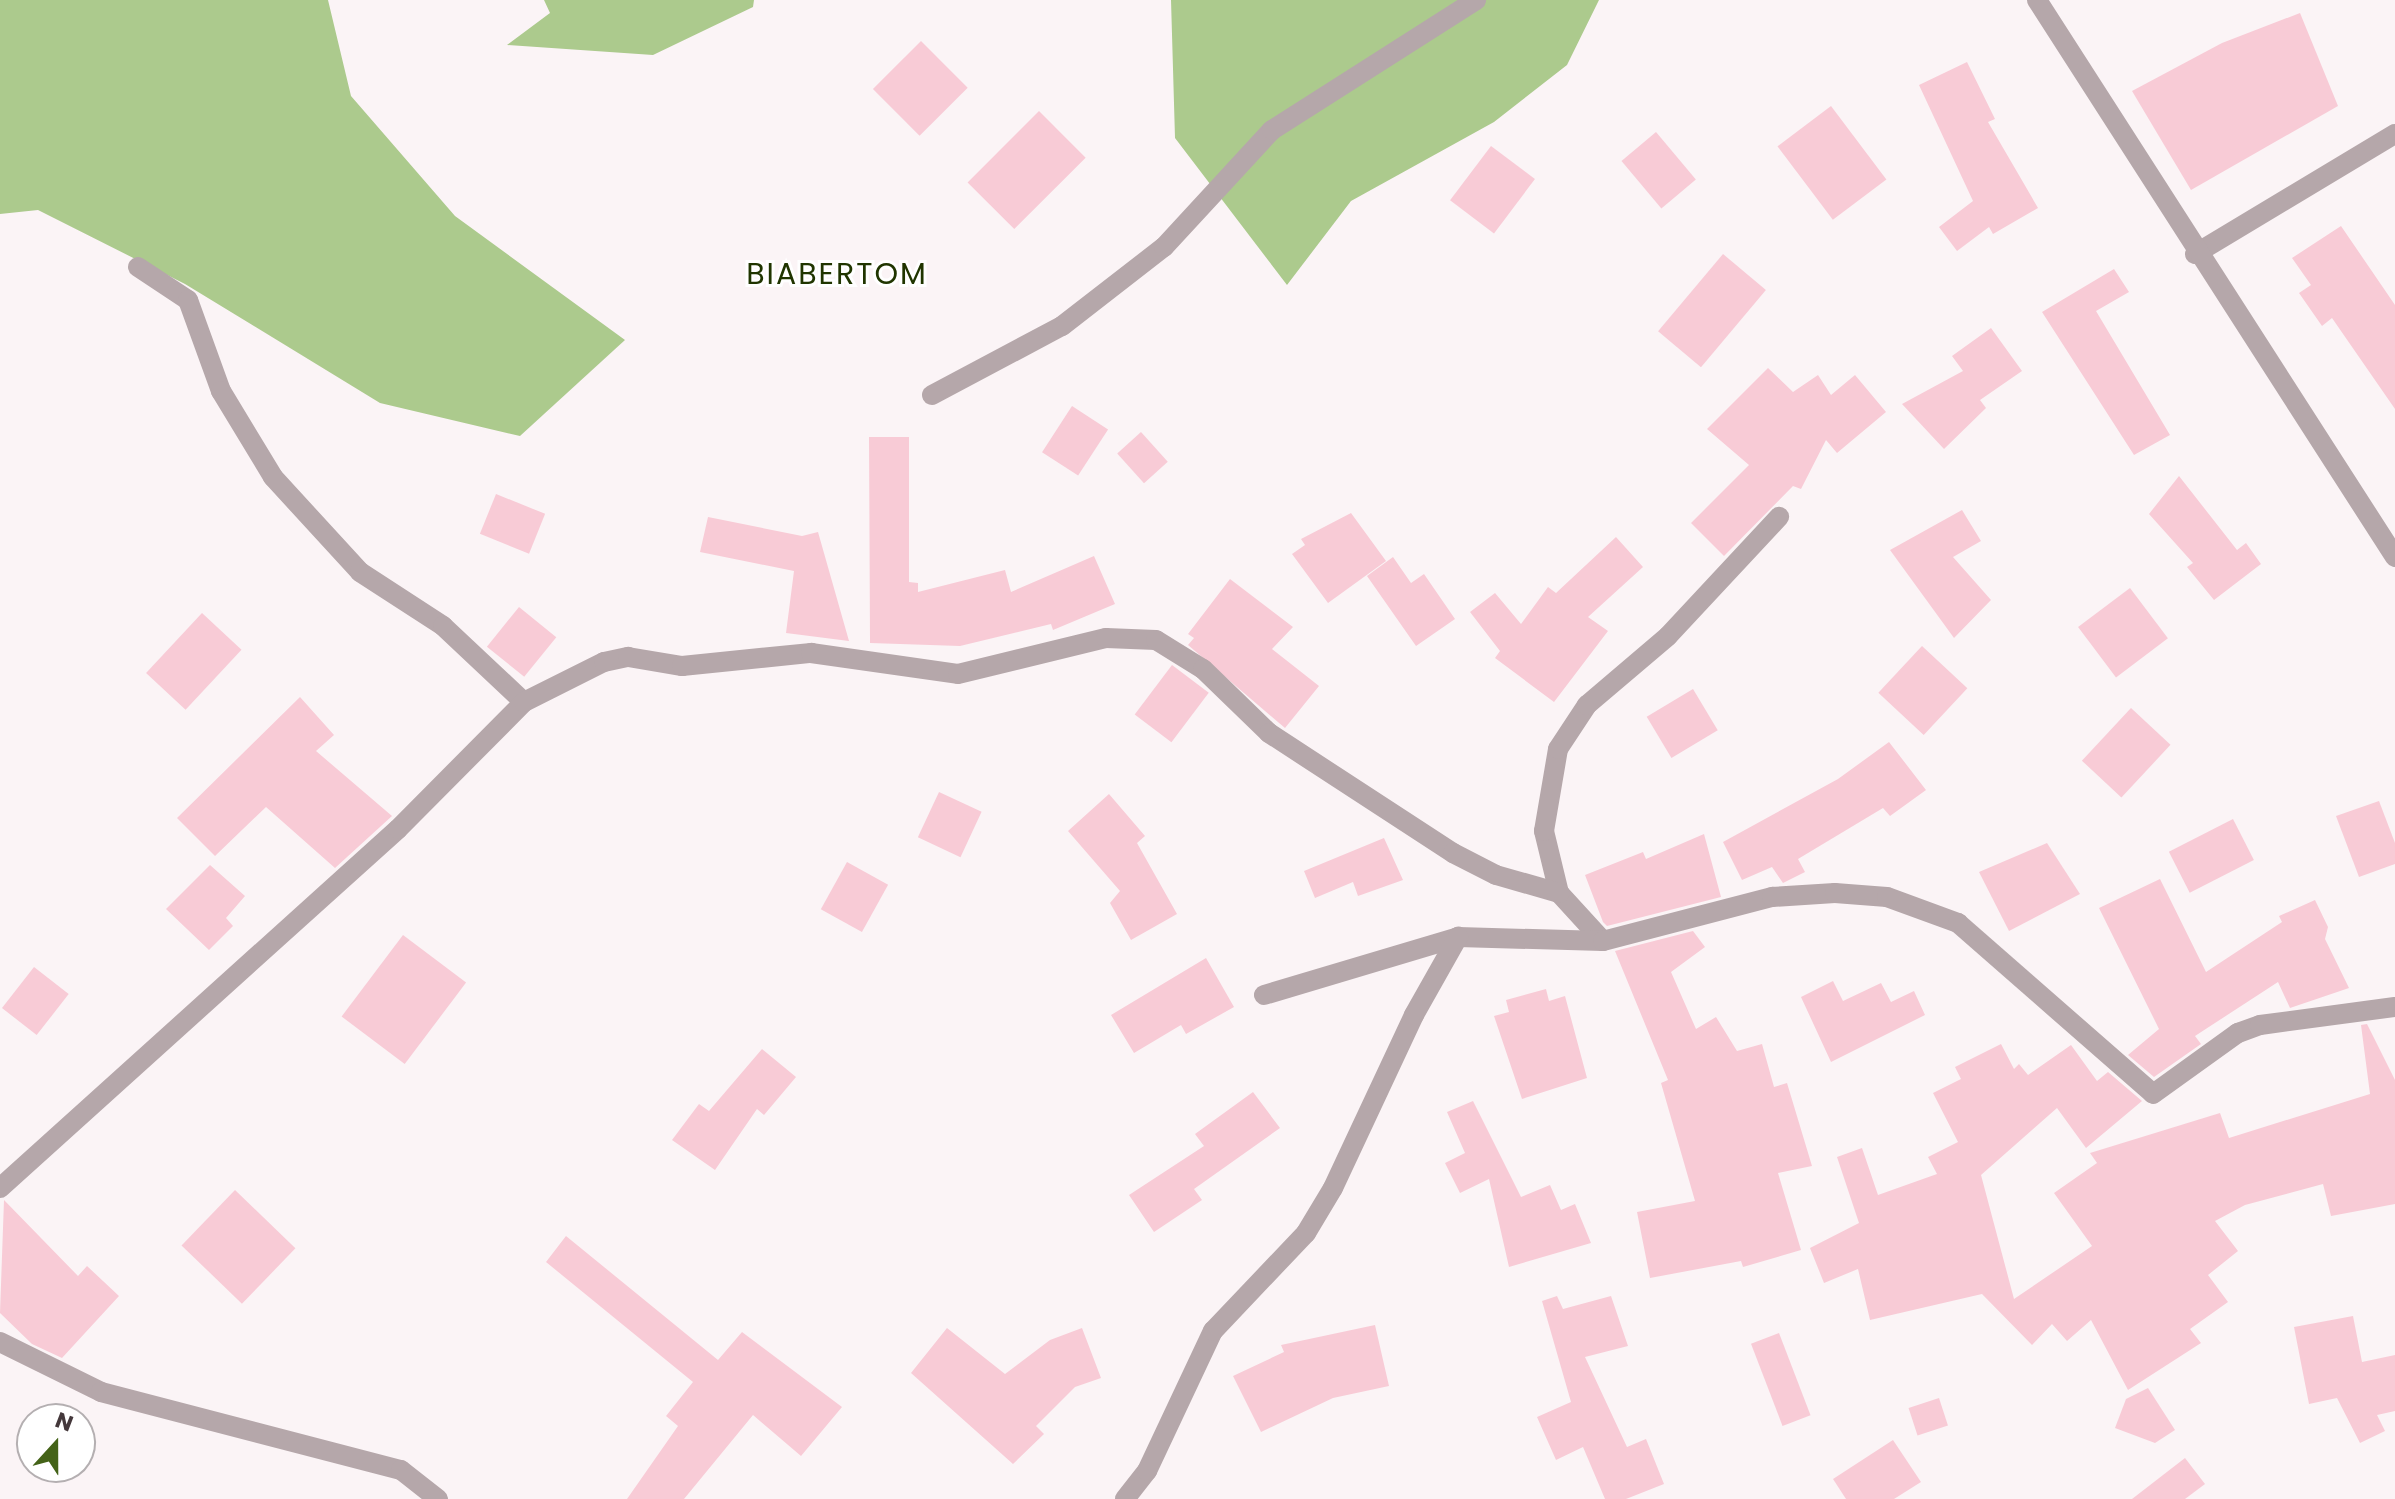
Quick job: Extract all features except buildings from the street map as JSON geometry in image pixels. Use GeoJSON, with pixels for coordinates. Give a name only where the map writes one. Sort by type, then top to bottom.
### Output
{"type":"FeatureCollection","features":[{"type":"Feature","properties":{"kind":"street"},"geometry":{"type":"LineString","coordinates":[[932,395],[1062,326],[1164,247],[1272,130],[1476,0]]}},
{"type":"Feature","properties":{"kind":"street"},"geometry":{"type":"LineString","coordinates":[[2037,0],[2195,254],[2395,557]]}},
{"type":"Feature","properties":{"kind":"street"},"geometry":{"type":"LineString","coordinates":[[2195,254],[2395,134]]}},
{"type":"Feature","properties":{"kind":"street"},"geometry":{"type":"LineString","coordinates":[[138,267],[188,300],[221,391],[282,487],[360,572],[443,626],[524,702]]}},
{"type":"Feature","properties":{"kind":"street"},"geometry":{"type":"LineString","coordinates":[[1603,941],[1559,893],[1544,831],[1558,749],[1587,705],[1668,636],[1779,517]]}},
{"type":"Feature","properties":{"kind":"street"},"geometry":{"type":"LineString","coordinates":[[0,1188],[398,829],[524,702],[604,662],[628,657],[682,666],[811,653],[958,674],[1106,638],[1156,640],[1203,669],[1269,733],[1453,853],[1496,875],[1559,893]]}},
{"type":"Feature","properties":{"kind":"street"},"geometry":{"type":"LineString","coordinates":[[1264,995],[1458,937],[1603,941],[1772,897],[1887,897],[1958,923],[2146,1089],[2160,1094],[2220,1045],[2260,1025],[2395,1007]]}},
{"type":"Feature","properties":{"kind":"street"},"geometry":{"type":"LineString","coordinates":[[1125,1499],[1147,1471],[1213,1331],[1306,1233],[1333,1188],[1428,987],[1458,937]]}},
{"type":"Feature","properties":{"kind":"street"},"geometry":{"type":"LineString","coordinates":[[0,1342],[101,1392],[401,1470],[438,1499]]}},
{"type":"Feature","properties":{"kind":"green space"},"geometry":{"type":"Polygon","coordinates":[[[0,0],[328,0],[351,96],[455,216],[625,340],[520,436],[380,403],[185,284],[38,210],[0,214],[0,0]]]}},
{"type":"Feature","properties":{"kind":"green space"},"geometry":{"type":"Polygon","coordinates":[[[544,0],[754,0],[753,7],[653,55],[507,45],[550,13],[544,0]]]}},
{"type":"Feature","properties":{"kind":"green space"},"geometry":{"type":"Polygon","coordinates":[[[1171,0],[1599,0],[1567,65],[1494,122],[1351,201],[1287,285],[1175,138],[1171,0]]]}},
{"type":"Feature","properties":{"kind":"district","name":"BIABERTOM"},"geometry":{"type":"Point","coordinates":[837,274]}}]}
